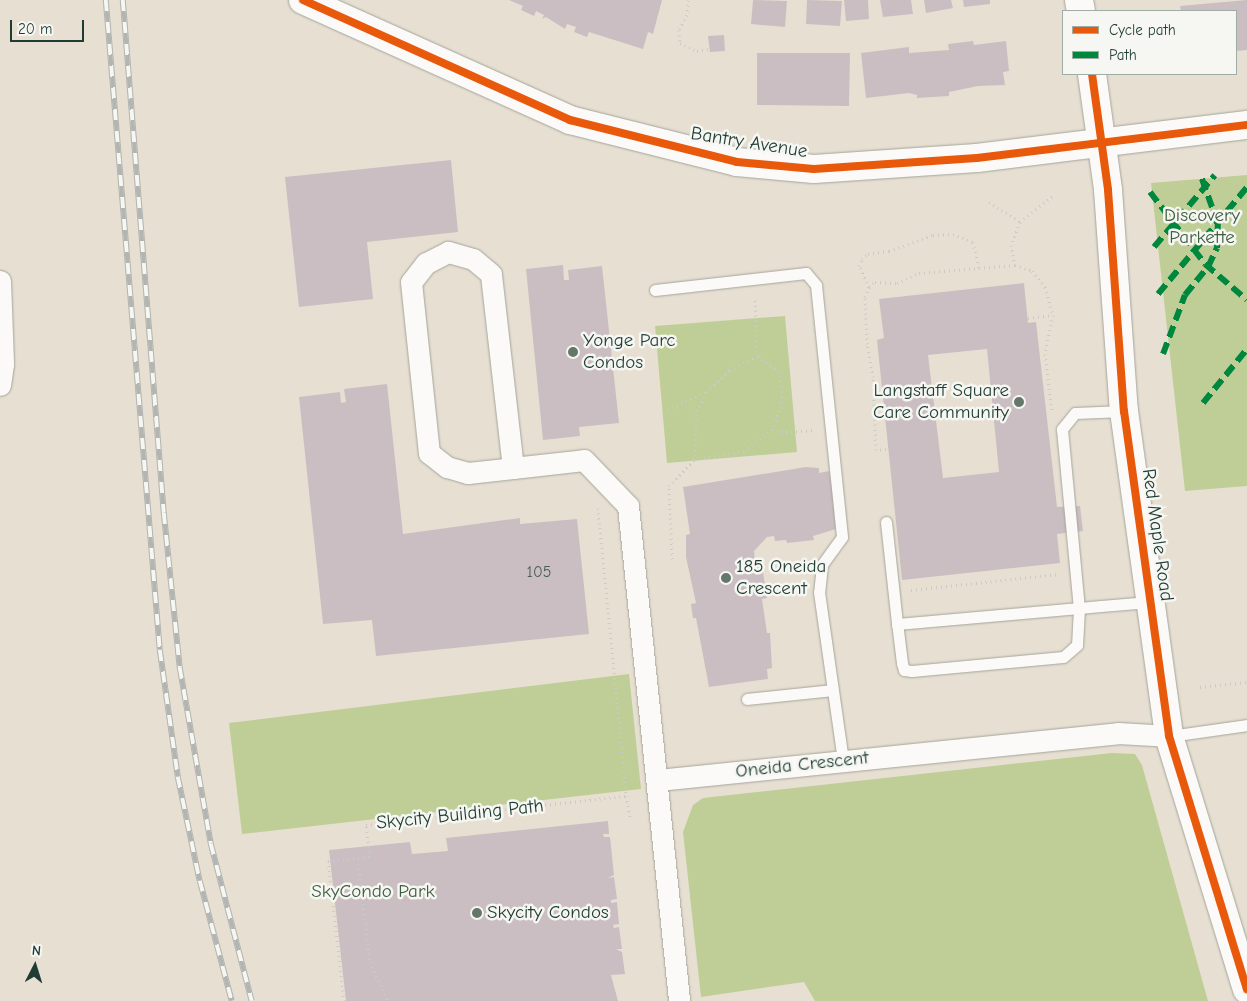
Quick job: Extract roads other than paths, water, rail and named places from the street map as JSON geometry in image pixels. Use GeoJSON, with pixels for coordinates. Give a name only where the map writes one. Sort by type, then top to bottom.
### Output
{"type":"FeatureCollection","features":[{"type":"Feature","properties":{"kind":"street","name":"Bantry Avenue"},"geometry":{"type":"LineString","coordinates":[[303,0],[570,120],[737,162],[814,169],[977,158],[1100,140],[1247,125]]}},
{"type":"Feature","properties":{"kind":"street","name":"Red Maple Road"},"geometry":{"type":"LineString","coordinates":[[1092,75],[1108,190],[1124,411],[1169,736],[1246,982]]}},
{"type":"Feature","properties":{"kind":"street"},"geometry":{"type":"LineString","coordinates":[[513,468],[491,274],[473,259],[448,252],[426,263],[411,282],[429,453],[447,467],[468,472],[513,468],[584,460],[628,506],[658,780],[679,1001]]}},
{"type":"Feature","properties":{"kind":"street"},"geometry":{"type":"LineString","coordinates":[[0,281],[3,364],[0,385]]}},
{"type":"Feature","properties":{"kind":"street","name":"Oneida Crescent"},"geometry":{"type":"LineString","coordinates":[[658,780],[1118,734],[1169,736]]}},
{"type":"Feature","properties":{"kind":"lane"},"geometry":{"type":"LineString","coordinates":[[655,290],[806,273],[816,284],[842,537],[822,565],[819,592],[843,761]]}},
{"type":"Feature","properties":{"kind":"lane"},"geometry":{"type":"LineString","coordinates":[[886,522],[893,592],[904,670],[912,671],[1063,658],[1077,645],[1079,608],[1062,429],[1075,414],[1124,411]]}},
{"type":"Feature","properties":{"kind":"lane"},"geometry":{"type":"LineString","coordinates":[[897,624],[1149,602]]}},
{"type":"Feature","properties":{"kind":"lane"},"geometry":{"type":"LineString","coordinates":[[746,699],[833,690]]}},
{"type":"Feature","properties":{"kind":"lane"},"geometry":{"type":"LineString","coordinates":[[1169,736],[1247,725]]}},
{"type":"Feature","properties":{"kind":"railway"},"geometry":{"type":"LineString","coordinates":[[106,0],[160,650],[178,777],[200,881],[232,1001]]}},
{"type":"Feature","properties":{"kind":"railway"},"geometry":{"type":"LineString","coordinates":[[123,0],[164,513],[180,668],[211,844],[252,1001]]}},
{"type":"Feature","properties":{"kind":"place","name":"Yonge Parc Condos"},"geometry":{"type":"Point","coordinates":[573,352]}},
{"type":"Feature","properties":{"kind":"place","name":"Langstaff Square Care Community"},"geometry":{"type":"Point","coordinates":[1019,402]}},
{"type":"Feature","properties":{"kind":"place","name":"185 Oneida Crescent"},"geometry":{"type":"Point","coordinates":[726,578]}},
{"type":"Feature","properties":{"kind":"place","name":"Skycity Condos"},"geometry":{"type":"Point","coordinates":[477,913]}},
{"type":"Feature","properties":{"kind":"park label","name":"Discovery Parkette"},"geometry":{"type":"Point","coordinates":[1202,227]}},
{"type":"Feature","properties":{"kind":"park label","name":"SkyCondo Park"},"geometry":{"type":"Point","coordinates":[373,892]}}]}
